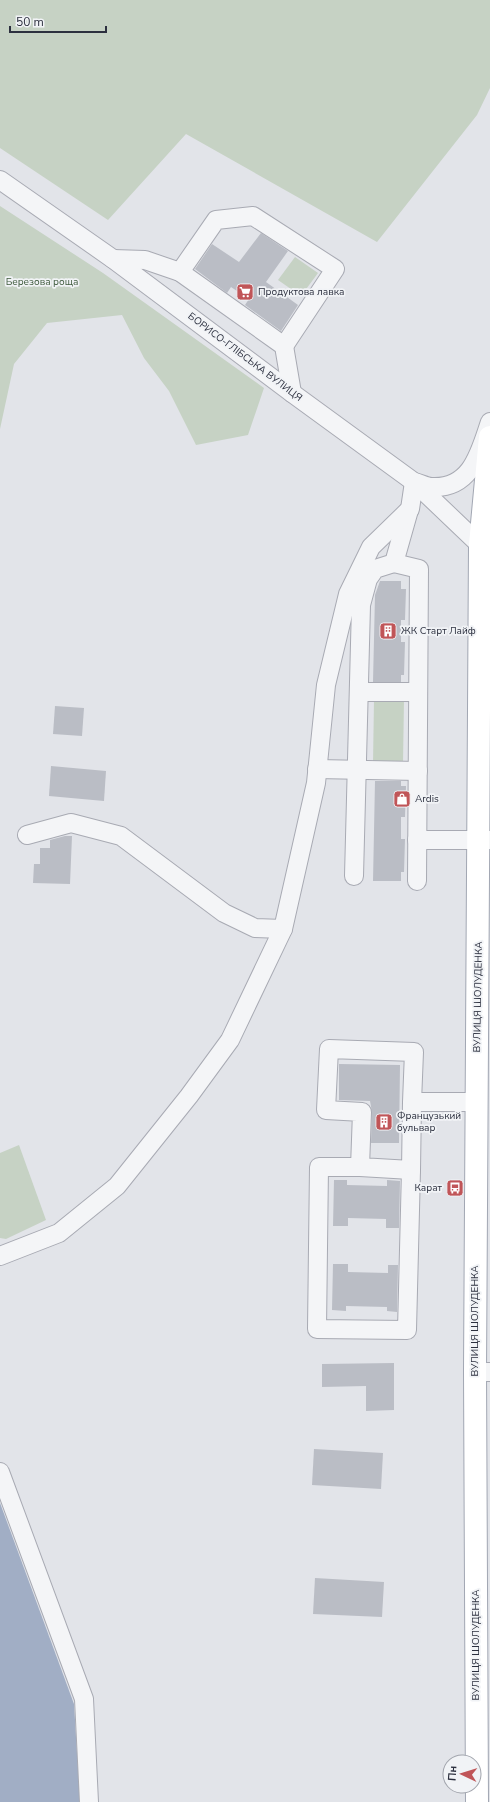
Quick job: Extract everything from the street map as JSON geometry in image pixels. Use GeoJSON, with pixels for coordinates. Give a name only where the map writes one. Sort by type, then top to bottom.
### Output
{"type":"FeatureCollection","features":[{"type":"Feature","properties":{"kind":"main road","name":"ВУЛИЦЯ ШОЛУДЕНКА"},"geometry":{"type":"LineString","coordinates":[[477,1802],[482,1372],[476,1102],[485,840],[485,545],[490,437]]}},
{"type":"Feature","properties":{"kind":"street","name":"БОРИСО-ГЛІБСЬКА ВУЛИЦЯ"},"geometry":{"type":"LineString","coordinates":[[0,180],[113,259],[414,482],[485,545]]}},
{"type":"Feature","properties":{"kind":"street"},"geometry":{"type":"LineString","coordinates":[[180,272],[216,220],[253,216],[335,269],[284,346],[292,393]]}},
{"type":"Feature","properties":{"kind":"street"},"geometry":{"type":"LineString","coordinates":[[113,259],[145,260],[180,272],[284,346]]}},
{"type":"Feature","properties":{"kind":"street"},"geometry":{"type":"LineString","coordinates":[[394,563],[410,509],[414,482],[432,487],[452,483],[465,476],[477,460],[490,422]]}},
{"type":"Feature","properties":{"kind":"street"},"geometry":{"type":"LineString","coordinates":[[0,1256],[59,1233],[117,1186],[189,1096],[230,1040],[283,930],[317,769],[326,685],[348,594],[371,547],[410,509]]}},
{"type":"Feature","properties":{"kind":"street"},"geometry":{"type":"LineString","coordinates":[[354,876],[360,605],[368,579],[375,569],[394,563],[418,569],[417,881]]}},
{"type":"Feature","properties":{"kind":"street"},"geometry":{"type":"LineString","coordinates":[[358,692],[418,692]]}},
{"type":"Feature","properties":{"kind":"street"},"geometry":{"type":"LineString","coordinates":[[317,769],[418,771]]}},
{"type":"Feature","properties":{"kind":"street"},"geometry":{"type":"LineString","coordinates":[[28,835],[71,823],[121,836],[224,913],[255,928],[283,930]]}},
{"type":"Feature","properties":{"kind":"street"},"geometry":{"type":"LineString","coordinates":[[417,840],[485,840]]}},
{"type":"Feature","properties":{"kind":"street"},"geometry":{"type":"LineString","coordinates":[[360,1167],[362,1112],[326,1110],[329,1049],[414,1052],[407,1330],[317,1329],[319,1167],[360,1167],[411,1170]]}},
{"type":"Feature","properties":{"kind":"street"},"geometry":{"type":"LineString","coordinates":[[412,1102],[476,1102]]}},
{"type":"Feature","properties":{"kind":"street"},"geometry":{"type":"LineString","coordinates":[[0,1472],[84,1699],[89,1802]]}},
{"type":"Feature","properties":{"kind":"green space"},"geometry":{"type":"Polygon","coordinates":[[[0,0],[490,0],[490,88],[477,115],[377,242],[186,134],[108,220],[0,148],[0,0]]]}},
{"type":"Feature","properties":{"kind":"green space","name":"Березова роща"},"geometry":{"type":"Polygon","coordinates":[[[0,206],[103,273],[264,388],[248,435],[196,445],[169,391],[144,358],[122,315],[47,323],[14,364],[0,429],[0,206]]]}},
{"type":"Feature","properties":{"kind":"green space"},"geometry":{"type":"Polygon","coordinates":[[[295,257],[318,273],[301,296],[278,280],[295,257]]]}},
{"type":"Feature","properties":{"kind":"green space"},"geometry":{"type":"Polygon","coordinates":[[[374,699],[404,700],[403,763],[373,763],[374,699]]]}},
{"type":"Feature","properties":{"kind":"green space"},"geometry":{"type":"Polygon","coordinates":[[[19,1145],[46,1220],[6,1239],[0,1238],[0,1153],[19,1145]]]}},
{"type":"Feature","properties":{"kind":"water"},"geometry":{"type":"Polygon","coordinates":[[[0,1503],[74,1704],[80,1802],[0,1802],[0,1503]]]}},
{"type":"Feature","properties":{"kind":"building"},"geometry":{"type":"Polygon","coordinates":[[[261,233],[288,251],[266,282],[298,305],[281,331],[245,305],[249,299],[231,287],[227,293],[195,269],[212,244],[239,262],[261,233]]]}},
{"type":"Feature","properties":{"kind":"building","name":"ЖК Старт Лайф"},"geometry":{"type":"Polygon","coordinates":[[[380,581],[401,581],[401,589],[406,589],[405,620],[401,620],[401,642],[405,642],[404,675],[401,675],[401,682],[373,682],[375,595],[380,581]]]}},
{"type":"Feature","properties":{"kind":"building"},"geometry":{"type":"Polygon","coordinates":[[[55,706],[84,708],[82,736],[53,734],[55,706]]]}},
{"type":"Feature","properties":{"kind":"building"},"geometry":{"type":"Polygon","coordinates":[[[51,766],[106,771],[104,801],[49,796],[51,766]]]}},
{"type":"Feature","properties":{"kind":"building"},"geometry":{"type":"Polygon","coordinates":[[[375,781],[401,781],[401,786],[406,786],[405,817],[401,817],[401,839],[405,839],[404,872],[401,872],[401,881],[373,881],[375,781]]]}},
{"type":"Feature","properties":{"kind":"building"},"geometry":{"type":"Polygon","coordinates":[[[65,836],[72,836],[70,884],[33,883],[34,864],[40,864],[40,848],[50,848],[50,840],[65,836]]]}},
{"type":"Feature","properties":{"kind":"building","name":"Французький бульвар"},"geometry":{"type":"Polygon","coordinates":[[[339,1064],[400,1065],[399,1143],[371,1143],[372,1112],[370,1101],[339,1100],[339,1064]]]}},
{"type":"Feature","properties":{"kind":"building"},"geometry":{"type":"Polygon","coordinates":[[[334,1180],[347,1180],[347,1185],[387,1186],[387,1180],[400,1181],[399,1228],[386,1228],[386,1219],[348,1218],[348,1226],[333,1226],[334,1180]]]}},
{"type":"Feature","properties":{"kind":"building"},"geometry":{"type":"Polygon","coordinates":[[[333,1264],[348,1264],[348,1272],[388,1273],[388,1265],[398,1265],[397,1312],[387,1311],[387,1307],[346,1306],[346,1311],[332,1310],[333,1264]]]}},
{"type":"Feature","properties":{"kind":"building"},"geometry":{"type":"Polygon","coordinates":[[[394,1363],[394,1410],[366,1411],[366,1386],[322,1387],[322,1364],[394,1363]]]}},
{"type":"Feature","properties":{"kind":"building"},"geometry":{"type":"Polygon","coordinates":[[[314,1449],[383,1453],[381,1489],[312,1485],[314,1449]]]}},
{"type":"Feature","properties":{"kind":"building"},"geometry":{"type":"Polygon","coordinates":[[[315,1578],[384,1582],[382,1617],[313,1614],[315,1578]]]}},
{"type":"Feature","properties":{"kind":"place","name":"Продуктова лавка"},"geometry":{"type":"Point","coordinates":[245,292]}},
{"type":"Feature","properties":{"kind":"place","name":"ЖК Старт Лайф"},"geometry":{"type":"Point","coordinates":[388,631]}},
{"type":"Feature","properties":{"kind":"place","name":"Ardis"},"geometry":{"type":"Point","coordinates":[402,799]}},
{"type":"Feature","properties":{"kind":"place","name":"Французький бульвар"},"geometry":{"type":"Point","coordinates":[384,1122]}},
{"type":"Feature","properties":{"kind":"place","name":"Карат"},"geometry":{"type":"Point","coordinates":[455,1188]}}]}
